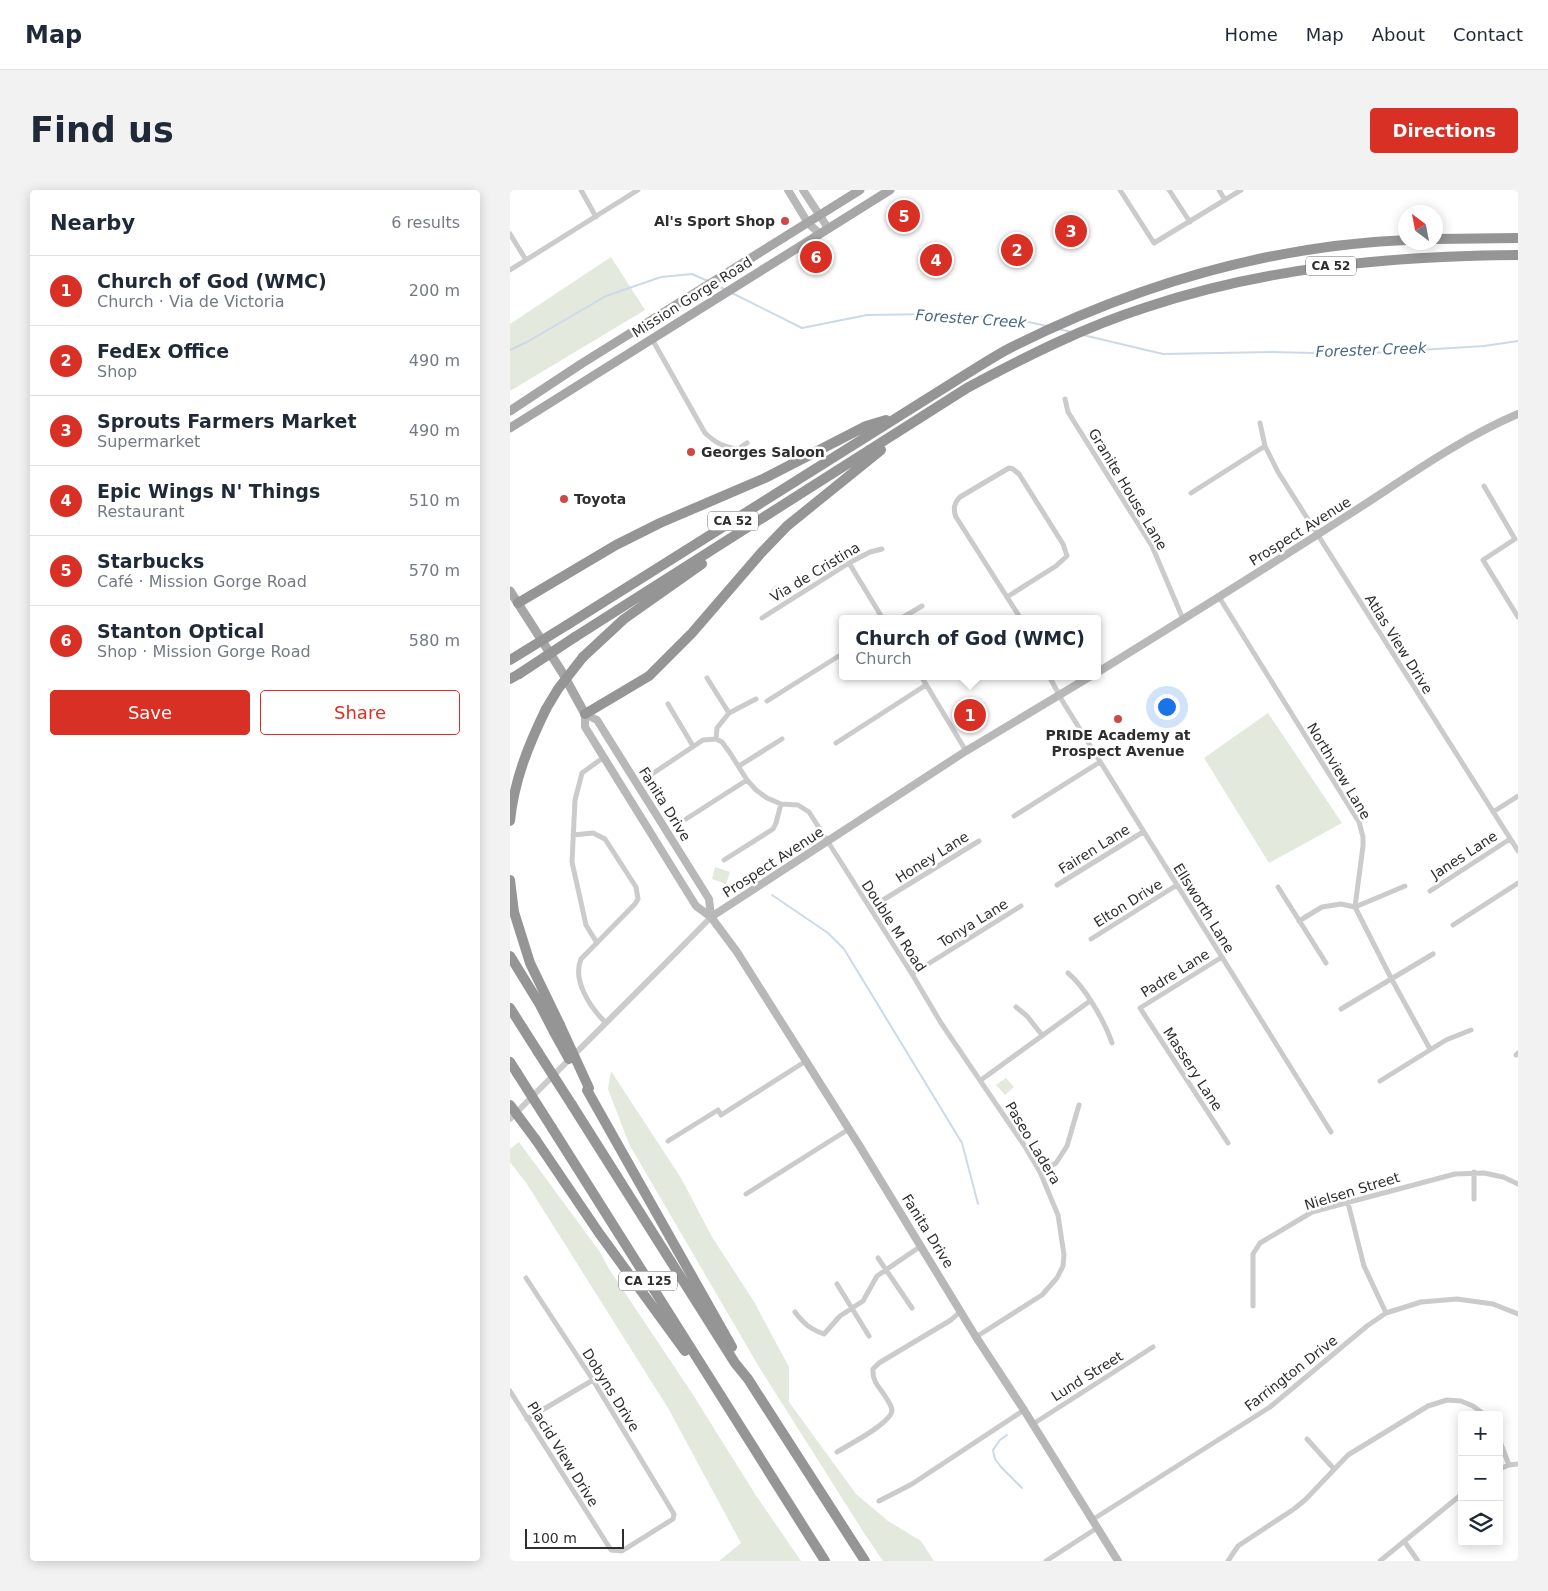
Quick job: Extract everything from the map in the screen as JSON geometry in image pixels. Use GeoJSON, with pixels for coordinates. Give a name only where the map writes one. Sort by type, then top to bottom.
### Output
{"type":"FeatureCollection","features":[{"type":"Feature","properties":{"kind":"highway"},"geometry":{"type":"LineString","coordinates":[[1463,239],[1518,233]]}},
{"type":"Feature","properties":{"kind":"highway"},"geometry":{"type":"LineString","coordinates":[[1443,239],[1518,238]]}},
{"type":"Feature","properties":{"kind":"highway","name":"CA 52"},"geometry":{"type":"LineString","coordinates":[[510,660],[899,416],[994,358],[1038,336],[1118,300],[1170,282],[1229,266],[1278,256],[1357,244],[1398,241]]}},
{"type":"Feature","properties":{"kind":"highway","name":"CA 52"},"geometry":{"type":"LineString","coordinates":[[514,676],[967,388],[1017,361],[1096,325],[1148,306],[1248,280],[1340,264],[1426,257],[1518,255]]}},
{"type":"Feature","properties":{"kind":"highway"},"geometry":{"type":"LineString","coordinates":[[518,603],[599,554],[660,523],[765,478],[866,426],[899,416]]}},
{"type":"Feature","properties":{"kind":"highway"},"geometry":{"type":"LineString","coordinates":[[585,714],[649,676],[692,634],[761,553],[787,526],[915,421]]}},
{"type":"Feature","properties":{"kind":"highway"},"geometry":{"type":"LineString","coordinates":[[510,822],[512,800],[518,774],[530,740],[558,689],[583,657],[624,619],[812,487]]}},
{"type":"Feature","properties":{"kind":"highway"},"geometry":{"type":"LineString","coordinates":[[510,880],[514,912],[530,962],[604,1123],[746,1371],[748,1379]]}},
{"type":"Feature","properties":{"kind":"highway"},"geometry":{"type":"LineString","coordinates":[[510,956],[588,1089]]}},
{"type":"Feature","properties":{"kind":"highway","name":"CA 125"},"geometry":{"type":"LineString","coordinates":[[510,1008],[725,1348],[748,1379],[864,1561]]}},
{"type":"Feature","properties":{"kind":"highway","name":"CA 125"},"geometry":{"type":"LineString","coordinates":[[510,1062],[825,1561]]}},
{"type":"Feature","properties":{"kind":"highway"},"geometry":{"type":"LineString","coordinates":[[510,1105],[599,1233],[744,1433]]}},
{"type":"Feature","properties":{"kind":"main road"},"geometry":{"type":"LineString","coordinates":[[788,190],[808,223],[820,234]]}},
{"type":"Feature","properties":{"kind":"main road"},"geometry":{"type":"LineString","coordinates":[[803,190],[828,228]]}},
{"type":"Feature","properties":{"kind":"main road","name":"Mission Gorge Road"},"geometry":{"type":"LineString","coordinates":[[510,411],[860,190]]}},
{"type":"Feature","properties":{"kind":"main road","name":"Mission Gorge Road"},"geometry":{"type":"LineString","coordinates":[[510,428],[890,190]]}},
{"type":"Feature","properties":{"kind":"main road","name":"Prospect Avenue"},"geometry":{"type":"LineString","coordinates":[[1101,670],[1454,447],[1518,414]]}},
{"type":"Feature","properties":{"kind":"main road","name":"Fanita Drive"},"geometry":{"type":"LineString","coordinates":[[510,591],[562,671],[585,714],[585,727],[696,906],[711,917],[737,952],[849,1129],[976,1337],[1033,1424],[1118,1561]]}},
{"type":"Feature","properties":{"kind":"main road","name":"Prospect Avenue"},"geometry":{"type":"LineString","coordinates":[[711,917],[966,751],[1084,680]]}},
{"type":"Feature","properties":{"kind":"main road","name":"Fanita Drive"},"geometry":{"type":"LineString","coordinates":[[585,714],[597,720],[709,899],[711,917]]}},
{"type":"Feature","properties":{"kind":"street"},"geometry":{"type":"LineString","coordinates":[[581,190],[596,217]]}},
{"type":"Feature","properties":{"kind":"street"},"geometry":{"type":"LineString","coordinates":[[510,270],[638,190]]}},
{"type":"Feature","properties":{"kind":"street"},"geometry":{"type":"LineString","coordinates":[[1120,190],[1154,244],[1241,190]]}},
{"type":"Feature","properties":{"kind":"street"},"geometry":{"type":"LineString","coordinates":[[1169,190],[1190,222]]}},
{"type":"Feature","properties":{"kind":"street"},"geometry":{"type":"LineString","coordinates":[[1219,190],[1225,200]]}},
{"type":"Feature","properties":{"kind":"street"},"geometry":{"type":"LineString","coordinates":[[510,234],[526,260]]}},
{"type":"Feature","properties":{"kind":"street"},"geometry":{"type":"LineString","coordinates":[[651,338],[705,433],[716,443],[724,447],[738,449],[747,443]]}},
{"type":"Feature","properties":{"kind":"street","name":"Granite House Lane"},"geometry":{"type":"LineString","coordinates":[[1065,399],[1068,412],[1152,546],[1183,619]]}},
{"type":"Feature","properties":{"kind":"street","name":"Atlas View Drive"},"geometry":{"type":"LineString","coordinates":[[1260,423],[1265,446],[1278,472],[1518,851]]}},
{"type":"Feature","properties":{"kind":"street"},"geometry":{"type":"LineString","coordinates":[[1191,493],[1265,446]]}},
{"type":"Feature","properties":{"kind":"street"},"geometry":{"type":"LineString","coordinates":[[1007,597],[1056,566],[1066,556],[1063,544],[1019,474],[1016,470],[1009,468],[960,497],[954,507],[956,517],[1018,615]]}},
{"type":"Feature","properties":{"kind":"street"},"geometry":{"type":"LineString","coordinates":[[1484,486],[1515,539],[1483,560],[1518,616]]}},
{"type":"Feature","properties":{"kind":"street","name":"Via de Cristina"},"geometry":{"type":"LineString","coordinates":[[762,618],[848,563],[870,552],[882,549]]}},
{"type":"Feature","properties":{"kind":"street"},"geometry":{"type":"LineString","coordinates":[[848,563],[880,615]]}},
{"type":"Feature","properties":{"kind":"street","name":"Northview Lane"},"geometry":{"type":"LineString","coordinates":[[1219,597],[1359,822],[1364,837],[1355,906]]}},
{"type":"Feature","properties":{"kind":"street"},"geometry":{"type":"LineString","coordinates":[[907,615],[922,606]]}},
{"type":"Feature","properties":{"kind":"street"},"geometry":{"type":"LineString","coordinates":[[767,702],[839,656]]}},
{"type":"Feature","properties":{"kind":"street"},"geometry":{"type":"LineString","coordinates":[[707,678],[729,713]]}},
{"type":"Feature","properties":{"kind":"street"},"geometry":{"type":"LineString","coordinates":[[922,680],[966,751]]}},
{"type":"Feature","properties":{"kind":"street","name":"Ellsworth Lane"},"geometry":{"type":"LineString","coordinates":[[1051,680],[1143,832],[1331,1132]]}},
{"type":"Feature","properties":{"kind":"street"},"geometry":{"type":"LineString","coordinates":[[836,743],[926,686]]}},
{"type":"Feature","properties":{"kind":"street"},"geometry":{"type":"LineString","coordinates":[[646,778],[703,740],[716,739],[717,728],[729,713],[756,699]]}},
{"type":"Feature","properties":{"kind":"street"},"geometry":{"type":"LineString","coordinates":[[668,704],[693,746]]}},
{"type":"Feature","properties":{"kind":"street","name":"Double M Road"},"geometry":{"type":"LineString","coordinates":[[716,739],[722,742],[747,780],[767,798],[781,804],[798,805],[808,812],[912,974],[941,1023]]}},
{"type":"Feature","properties":{"kind":"street"},"geometry":{"type":"LineString","coordinates":[[739,766],[782,739]]}},
{"type":"Feature","properties":{"kind":"street"},"geometry":{"type":"LineString","coordinates":[[597,943],[586,925],[572,862],[573,835],[575,800],[582,774],[604,757]]}},
{"type":"Feature","properties":{"kind":"street"},"geometry":{"type":"LineString","coordinates":[[1014,816],[1100,762]]}},
{"type":"Feature","properties":{"kind":"street"},"geometry":{"type":"LineString","coordinates":[[686,819],[747,780]]}},
{"type":"Feature","properties":{"kind":"street"},"geometry":{"type":"LineString","coordinates":[[1493,812],[1518,796]]}},
{"type":"Feature","properties":{"kind":"street"},"geometry":{"type":"LineString","coordinates":[[724,860],[773,829],[781,804]]}},
{"type":"Feature","properties":{"kind":"street","name":"Fairen Lane"},"geometry":{"type":"LineString","coordinates":[[1057,885],[1143,832]]}},
{"type":"Feature","properties":{"kind":"street"},"geometry":{"type":"LineString","coordinates":[[573,835],[593,833],[605,839],[636,887],[638,899],[635,904],[581,959],[578,967],[580,981],[586,995],[598,1015],[605,1022]]}},
{"type":"Feature","properties":{"kind":"street","name":"Janes Lane"},"geometry":{"type":"LineString","coordinates":[[1430,891],[1510,839]]}},
{"type":"Feature","properties":{"kind":"street","name":"Honey Lane"},"geometry":{"type":"LineString","coordinates":[[870,908],[979,841]]}},
{"type":"Feature","properties":{"kind":"street"},"geometry":{"type":"LineString","coordinates":[[1453,925],[1518,883]]}},
{"type":"Feature","properties":{"kind":"street","name":"Elton Drive"},"geometry":{"type":"LineString","coordinates":[[1091,940],[1177,885]]}},
{"type":"Feature","properties":{"kind":"street"},"geometry":{"type":"LineString","coordinates":[[1299,920],[1318,909],[1341,904],[1355,906],[1405,886]]}},
{"type":"Feature","properties":{"kind":"street"},"geometry":{"type":"LineString","coordinates":[[1278,887],[1326,962]]}},
{"type":"Feature","properties":{"kind":"street","name":"Tonya Lane"},"geometry":{"type":"LineString","coordinates":[[912,974],[1021,906]]}},
{"type":"Feature","properties":{"kind":"street"},"geometry":{"type":"LineString","coordinates":[[1355,906],[1391,978],[1430,1049]]}},
{"type":"Feature","properties":{"kind":"street","name":"Prospect Avenue"},"geometry":{"type":"LineString","coordinates":[[510,1119],[711,917]]}},
{"type":"Feature","properties":{"kind":"street"},"geometry":{"type":"LineString","coordinates":[[1341,1010],[1391,978],[1434,954]]}},
{"type":"Feature","properties":{"kind":"street","name":"Padre Lane"},"geometry":{"type":"LineString","coordinates":[[1140,1008],[1222,957]]}},
{"type":"Feature","properties":{"kind":"street"},"geometry":{"type":"LineString","coordinates":[[1068,973],[1079,982],[1108,1031],[1112,1043]]}},
{"type":"Feature","properties":{"kind":"street"},"geometry":{"type":"LineString","coordinates":[[981,1080],[1090,1001]]}},
{"type":"Feature","properties":{"kind":"street"},"geometry":{"type":"LineString","coordinates":[[1016,1007],[1027,1016],[1042,1035]]}},
{"type":"Feature","properties":{"kind":"street","name":"Massery Lane"},"geometry":{"type":"LineString","coordinates":[[1140,1008],[1228,1143]]}},
{"type":"Feature","properties":{"kind":"street","name":"Paseo Ladera"},"geometry":{"type":"LineString","coordinates":[[941,1023],[981,1080],[1040,1172],[1058,1215],[1064,1255],[1063,1266],[1057,1278],[1042,1295],[976,1337]]}},
{"type":"Feature","properties":{"kind":"street"},"geometry":{"type":"LineString","coordinates":[[1380,1081],[1446,1040],[1471,1030]]}},
{"type":"Feature","properties":{"kind":"street"},"geometry":{"type":"LineString","coordinates":[[668,1141],[718,1110],[721,1115],[806,1061]]}},
{"type":"Feature","properties":{"kind":"street"},"geometry":{"type":"LineString","coordinates":[[1040,1172],[1060,1159],[1067,1146],[1079,1105]]}},
{"type":"Feature","properties":{"kind":"street"},"geometry":{"type":"LineString","coordinates":[[746,1194],[849,1129]]}},
{"type":"Feature","properties":{"kind":"street"},"geometry":{"type":"LineString","coordinates":[[1474,1172],[1474,1199]]}},
{"type":"Feature","properties":{"kind":"street","name":"Nielsen Street"},"geometry":{"type":"LineString","coordinates":[[1253,1306],[1253,1254],[1256,1246],[1312,1212],[1455,1174],[1474,1172],[1494,1174],[1518,1184]]}},
{"type":"Feature","properties":{"kind":"street"},"geometry":{"type":"LineString","coordinates":[[1348,1203],[1364,1266],[1386,1313]]}},
{"type":"Feature","properties":{"kind":"street"},"geometry":{"type":"LineString","coordinates":[[795,1312],[803,1324],[810,1329],[824,1334],[840,1316],[863,1301],[877,1276],[921,1246]]}},
{"type":"Feature","properties":{"kind":"street"},"geometry":{"type":"LineString","coordinates":[[878,1258],[912,1308]]}},
{"type":"Feature","properties":{"kind":"street","name":"Dobyns Drive"},"geometry":{"type":"LineString","coordinates":[[526,1278],[593,1380],[674,1516],[671,1520],[622,1552],[615,1551]]}},
{"type":"Feature","properties":{"kind":"street"},"geometry":{"type":"LineString","coordinates":[[837,1284],[869,1336]]}},
{"type":"Feature","properties":{"kind":"street","name":"Farrington Drive"},"geometry":{"type":"LineString","coordinates":[[1092,1520],[1270,1407],[1367,1326],[1386,1313],[1421,1302],[1458,1299],[1488,1303],[1518,1314]]}},
{"type":"Feature","properties":{"kind":"street"},"geometry":{"type":"LineString","coordinates":[[837,1452],[882,1424],[889,1418],[892,1412],[890,1405],[874,1381],[873,1369],[879,1363],[951,1320],[961,1311]]}},
{"type":"Feature","properties":{"kind":"street","name":"Lund Street"},"geometry":{"type":"LineString","coordinates":[[1033,1424],[1153,1347]]}},
{"type":"Feature","properties":{"kind":"street"},"geometry":{"type":"LineString","coordinates":[[527,1419],[593,1380]]}},
{"type":"Feature","properties":{"kind":"street","name":"Placid View Drive"},"geometry":{"type":"LineString","coordinates":[[510,1391],[608,1547],[615,1551]]}},
{"type":"Feature","properties":{"kind":"street"},"geometry":{"type":"LineString","coordinates":[[1228,1561],[1238,1546],[1294,1509],[1326,1480],[1348,1455],[1434,1403],[1447,1400],[1461,1401],[1480,1411]]}},
{"type":"Feature","properties":{"kind":"street"},"geometry":{"type":"LineString","coordinates":[[879,1502],[912,1484],[1024,1410]]}},
{"type":"Feature","properties":{"kind":"street"},"geometry":{"type":"LineString","coordinates":[[1307,1439],[1334,1470]]}},
{"type":"Feature","properties":{"kind":"street"},"geometry":{"type":"LineString","coordinates":[[1503,1449],[1509,1465]]}},
{"type":"Feature","properties":{"kind":"street"},"geometry":{"type":"LineString","coordinates":[[1503,1467],[1518,1464]]}},
{"type":"Feature","properties":{"kind":"street"},"geometry":{"type":"LineString","coordinates":[[1380,1561],[1458,1497]]}},
{"type":"Feature","properties":{"kind":"street"},"geometry":{"type":"LineString","coordinates":[[1046,1561],[1097,1528]]}},
{"type":"Feature","properties":{"kind":"street"},"geometry":{"type":"LineString","coordinates":[[1404,1541],[1418,1561]]}},
{"type":"Feature","properties":{"kind":"shaded area"},"geometry":{"type":"Polygon","coordinates":[[[611,257],[645,310],[510,391],[510,324],[611,257]]]}},
{"type":"Feature","properties":{"kind":"shaded area"},"geometry":{"type":"Polygon","coordinates":[[[776,585],[783,592],[774,602],[766,594],[776,585]]]}},
{"type":"Feature","properties":{"kind":"shaded area"},"geometry":{"type":"Polygon","coordinates":[[[1268,713],[1342,823],[1269,863],[1204,758],[1268,713]]]}},
{"type":"Feature","properties":{"kind":"shaded area"},"geometry":{"type":"Polygon","coordinates":[[[715,867],[730,872],[726,884],[712,879],[715,867]]]}},
{"type":"Feature","properties":{"kind":"shaded area"},"geometry":{"type":"Polygon","coordinates":[[[611,1071],[681,1178],[712,1237],[753,1300],[789,1367],[789,1402],[856,1494],[888,1521],[921,1541],[934,1561],[883,1561],[866,1536],[759,1367],[629,1144],[608,1089],[611,1071]]]}},
{"type":"Feature","properties":{"kind":"shaded area"},"geometry":{"type":"Polygon","coordinates":[[[1006,1078],[1014,1087],[1005,1095],[996,1085],[1006,1078]]]}},
{"type":"Feature","properties":{"kind":"shaded area"},"geometry":{"type":"Polygon","coordinates":[[[519,1142],[600,1252],[609,1269],[690,1390],[755,1494],[801,1561],[719,1561],[741,1543],[668,1408],[527,1184],[510,1162],[510,1149],[519,1142]]]}},
{"type":"Feature","properties":{"kind":"waterway","name":"Forester Creek"},"geometry":{"type":"LineString","coordinates":[[510,350],[606,296],[661,277],[692,274],[708,281]]}},
{"type":"Feature","properties":{"kind":"waterway","name":"Forester Creek"},"geometry":{"type":"LineString","coordinates":[[714,284],[726,290]]}},
{"type":"Feature","properties":{"kind":"waterway","name":"Forester Creek"},"geometry":{"type":"LineString","coordinates":[[732,293],[802,328],[867,315],[934,314],[1019,320],[1047,326]]}},
{"type":"Feature","properties":{"kind":"waterway","name":"Forester Creek"},"geometry":{"type":"LineString","coordinates":[[1059,329],[1071,332]]}},
{"type":"Feature","properties":{"kind":"waterway","name":"Forester Creek"},"geometry":{"type":"LineString","coordinates":[[1083,335],[1163,354],[1272,352],[1355,354],[1484,346],[1518,341]]}},
{"type":"Feature","properties":{"kind":"waterway"},"geometry":{"type":"LineString","coordinates":[[772,895],[828,933],[844,949],[962,1143],[978,1204]]}},
{"type":"Feature","properties":{"kind":"waterway"},"geometry":{"type":"LineString","coordinates":[[1007,1435],[1000,1440],[993,1450],[995,1459],[1022,1488]]}},
{"type":"Feature","properties":{"kind":"place","name":"Starbucks"},"geometry":{"type":"Point","coordinates":[904,216]}},
{"type":"Feature","properties":{"kind":"place","name":"Al's Sport Shop"},"geometry":{"type":"Point","coordinates":[785,221]}},
{"type":"Feature","properties":{"kind":"place","name":"Sprouts Farmers Market"},"geometry":{"type":"Point","coordinates":[1071,231]}},
{"type":"Feature","properties":{"kind":"place","name":"FedEx Office"},"geometry":{"type":"Point","coordinates":[1017,250]}},
{"type":"Feature","properties":{"kind":"place","name":"Stanton Optical"},"geometry":{"type":"Point","coordinates":[816,257]}},
{"type":"Feature","properties":{"kind":"place","name":"Epic Wings N' Things"},"geometry":{"type":"Point","coordinates":[936,260]}},
{"type":"Feature","properties":{"kind":"place","name":"Georges Saloon"},"geometry":{"type":"Point","coordinates":[691,452]}},
{"type":"Feature","properties":{"kind":"place","name":"Toyota"},"geometry":{"type":"Point","coordinates":[564,499]}},
{"type":"Feature","properties":{"kind":"place","name":"Church of God (WMC)"},"geometry":{"type":"Point","coordinates":[970,715]}},
{"type":"Feature","properties":{"kind":"place","name":"PRIDE Academy at Prospect Avenue"},"geometry":{"type":"Point","coordinates":[1118,719]}}]}
